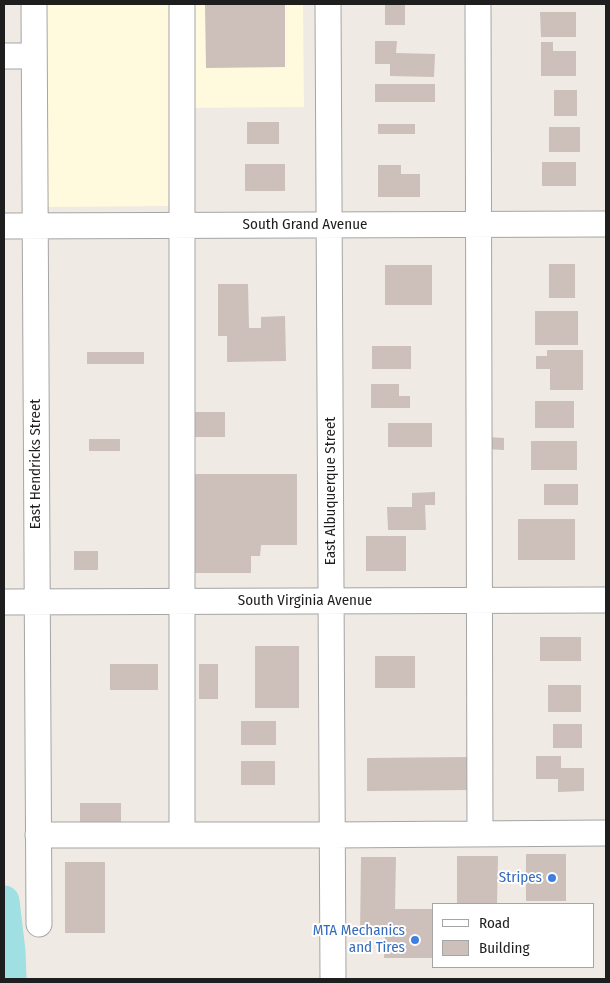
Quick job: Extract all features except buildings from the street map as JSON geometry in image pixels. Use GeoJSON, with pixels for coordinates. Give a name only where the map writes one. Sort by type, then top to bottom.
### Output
{"type":"FeatureCollection","features":[{"type":"Feature","properties":{"kind":"street","name":"East Hendricks Street"},"geometry":{"type":"LineString","coordinates":[[34,4],[38,924]]}},
{"type":"Feature","properties":{"kind":"street"},"geometry":{"type":"LineString","coordinates":[[182,4],[182,835]]}},
{"type":"Feature","properties":{"kind":"street","name":"East Albuquerque Street"},"geometry":{"type":"LineString","coordinates":[[328,4],[333,979]]}},
{"type":"Feature","properties":{"kind":"street"},"geometry":{"type":"LineString","coordinates":[[478,4],[481,600],[480,834]]}},
{"type":"Feature","properties":{"kind":"street"},"geometry":{"type":"LineString","coordinates":[[4,56],[34,56]]}},
{"type":"Feature","properties":{"kind":"street","name":"South Grand Avenue"},"geometry":{"type":"LineString","coordinates":[[4,226],[606,224]]}},
{"type":"Feature","properties":{"kind":"street","name":"South Virginia Avenue"},"geometry":{"type":"LineString","coordinates":[[4,602],[606,600]]}},
{"type":"Feature","properties":{"kind":"street"},"geometry":{"type":"LineString","coordinates":[[38,835],[606,833]]}},
{"type":"Feature","properties":{"kind":"shaded area"},"geometry":{"type":"Polygon","coordinates":[[[45,4],[303,4],[304,107],[173,108],[173,206],[47,207],[45,4]]]}},
{"type":"Feature","properties":{"kind":"waterway"},"geometry":{"type":"LineString","coordinates":[[4,901],[10,951],[11,979]]}},
{"type":"Feature","properties":{"kind":"place","name":"Stripes"},"geometry":{"type":"Point","coordinates":[552,878]}},
{"type":"Feature","properties":{"kind":"place","name":"MTA Mechanics and Tires"},"geometry":{"type":"Point","coordinates":[415,940]}}]}
